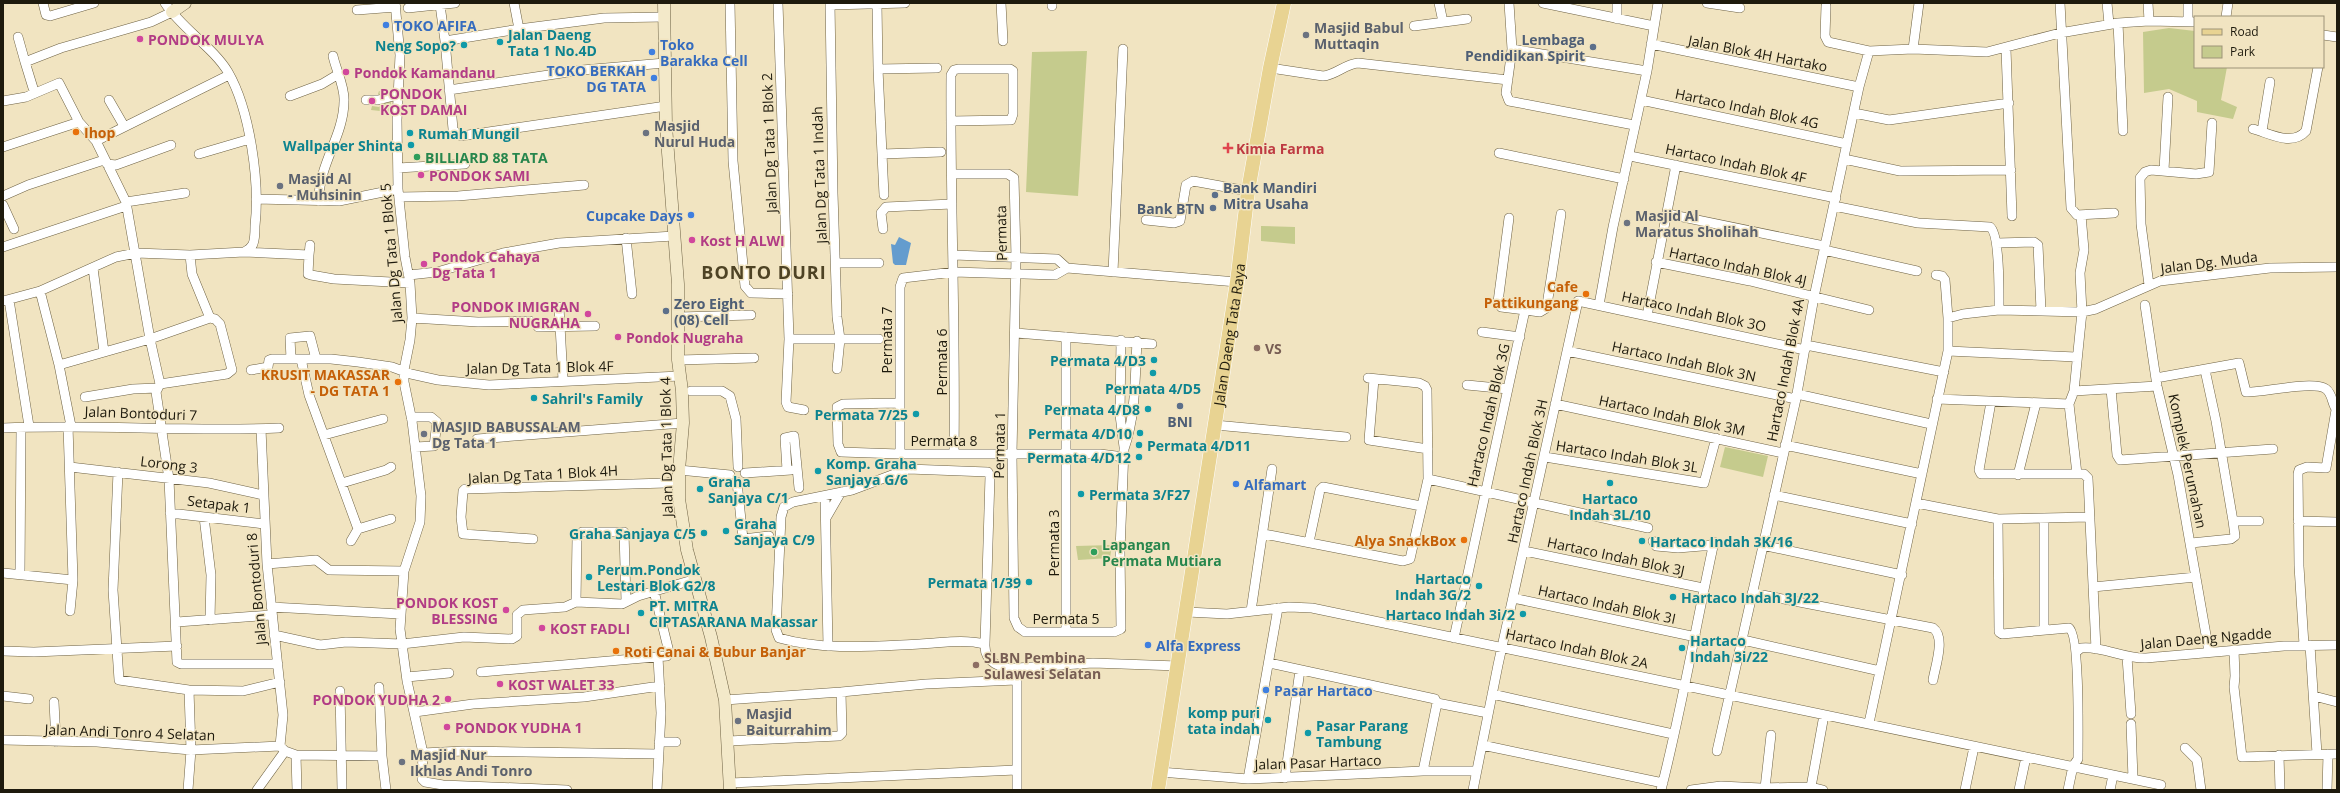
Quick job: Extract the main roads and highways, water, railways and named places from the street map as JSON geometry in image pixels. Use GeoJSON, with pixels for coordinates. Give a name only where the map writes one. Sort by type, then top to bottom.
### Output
{"type":"FeatureCollection","features":[{"type":"Feature","properties":{"kind":"main road","name":"Jalan Daeng Tata Raya"},"geometry":{"type":"LineString","coordinates":[[1158,790],[1187,612],[1237,282],[1248,191],[1270,68],[1284,3]]}},
{"type":"Feature","properties":{"kind":"water"},"geometry":{"type":"Polygon","coordinates":[[[899,237],[911,243],[906,265],[895,265],[893,263],[891,244],[895,245],[899,237]]]}},
{"type":"Feature","properties":{"kind":"place","name":"TOKO AFIFA"},"geometry":{"type":"Point","coordinates":[386,25]}},
{"type":"Feature","properties":{"kind":"place","name":"Masjid Babul Muttaqin"},"geometry":{"type":"Point","coordinates":[1306,35]}},
{"type":"Feature","properties":{"kind":"place","name":"PONDOK MULYA"},"geometry":{"type":"Point","coordinates":[140,39]}},
{"type":"Feature","properties":{"kind":"place","name":"Jalan Daeng Tata 1 No.4D"},"geometry":{"type":"Point","coordinates":[500,42]}},
{"type":"Feature","properties":{"kind":"place","name":"Neng Sopo?"},"geometry":{"type":"Point","coordinates":[464,45]}},
{"type":"Feature","properties":{"kind":"place","name":"Lembaga Pendidikan Spirit"},"geometry":{"type":"Point","coordinates":[1593,47]}},
{"type":"Feature","properties":{"kind":"place","name":"Toko Barakka Cell"},"geometry":{"type":"Point","coordinates":[652,52]}},
{"type":"Feature","properties":{"kind":"place","name":"Pondok Kamandanu"},"geometry":{"type":"Point","coordinates":[346,72]}},
{"type":"Feature","properties":{"kind":"place","name":"TOKO BERKAH DG TATA"},"geometry":{"type":"Point","coordinates":[654,78]}},
{"type":"Feature","properties":{"kind":"place","name":"PONDOK KOST DAMAI"},"geometry":{"type":"Point","coordinates":[372,101]}},
{"type":"Feature","properties":{"kind":"place","name":"Ihop"},"geometry":{"type":"Point","coordinates":[76,132]}},
{"type":"Feature","properties":{"kind":"place","name":"Rumah Mungil"},"geometry":{"type":"Point","coordinates":[410,133]}},
{"type":"Feature","properties":{"kind":"place","name":"Masjid Nurul Huda"},"geometry":{"type":"Point","coordinates":[646,133]}},
{"type":"Feature","properties":{"kind":"place","name":"Wallpaper Shinta"},"geometry":{"type":"Point","coordinates":[411,145]}},
{"type":"Feature","properties":{"kind":"place","name":"Kimia Farma"},"geometry":{"type":"Point","coordinates":[1228,148]}},
{"type":"Feature","properties":{"kind":"place","name":"BILLIARD 88 TATA"},"geometry":{"type":"Point","coordinates":[417,157]}},
{"type":"Feature","properties":{"kind":"place","name":"PONDOK SAMI"},"geometry":{"type":"Point","coordinates":[421,175]}},
{"type":"Feature","properties":{"kind":"place","name":"Masjid Al - Muhsinin"},"geometry":{"type":"Point","coordinates":[280,186]}},
{"type":"Feature","properties":{"kind":"place","name":"Bank Mandiri Mitra Usaha"},"geometry":{"type":"Point","coordinates":[1215,195]}},
{"type":"Feature","properties":{"kind":"place","name":"Bank BTN"},"geometry":{"type":"Point","coordinates":[1213,208]}},
{"type":"Feature","properties":{"kind":"place","name":"Cupcake Days"},"geometry":{"type":"Point","coordinates":[691,215]}},
{"type":"Feature","properties":{"kind":"place","name":"Masjid Al Maratus Sholihah"},"geometry":{"type":"Point","coordinates":[1627,223]}},
{"type":"Feature","properties":{"kind":"place","name":"Kost H ALWI"},"geometry":{"type":"Point","coordinates":[692,240]}},
{"type":"Feature","properties":{"kind":"place","name":"Pondok Cahaya Dg Tata 1"},"geometry":{"type":"Point","coordinates":[424,264]}},
{"type":"Feature","properties":{"kind":"place","name":"Cafe Pattikungang"},"geometry":{"type":"Point","coordinates":[1586,294]}},
{"type":"Feature","properties":{"kind":"place","name":"Zero Eight (08) Cell"},"geometry":{"type":"Point","coordinates":[666,311]}},
{"type":"Feature","properties":{"kind":"place","name":"PONDOK IMIGRAN NUGRAHA"},"geometry":{"type":"Point","coordinates":[588,314]}},
{"type":"Feature","properties":{"kind":"place","name":"Pondok Nugraha"},"geometry":{"type":"Point","coordinates":[618,337]}},
{"type":"Feature","properties":{"kind":"place","name":"VS"},"geometry":{"type":"Point","coordinates":[1257,348]}},
{"type":"Feature","properties":{"kind":"place","name":"Permata 4/D3"},"geometry":{"type":"Point","coordinates":[1154,360]}},
{"type":"Feature","properties":{"kind":"place","name":"Permata 4/D5"},"geometry":{"type":"Point","coordinates":[1153,373]}},
{"type":"Feature","properties":{"kind":"place","name":"KRUSIT MAKASSAR - DG TATA 1"},"geometry":{"type":"Point","coordinates":[398,382]}},
{"type":"Feature","properties":{"kind":"place","name":"Sahril's Family"},"geometry":{"type":"Point","coordinates":[534,398]}},
{"type":"Feature","properties":{"kind":"place","name":"BNI"},"geometry":{"type":"Point","coordinates":[1180,406]}},
{"type":"Feature","properties":{"kind":"place","name":"Permata 4/D8"},"geometry":{"type":"Point","coordinates":[1148,409]}},
{"type":"Feature","properties":{"kind":"place","name":"Permata 7/25"},"geometry":{"type":"Point","coordinates":[916,414]}},
{"type":"Feature","properties":{"kind":"place","name":"Permata 4/D10"},"geometry":{"type":"Point","coordinates":[1140,433]}},
{"type":"Feature","properties":{"kind":"place","name":"MASJID BABUSSALAM Dg Tata 1"},"geometry":{"type":"Point","coordinates":[424,434]}},
{"type":"Feature","properties":{"kind":"place","name":"Permata 4/D11"},"geometry":{"type":"Point","coordinates":[1139,445]}},
{"type":"Feature","properties":{"kind":"place","name":"Permata 4/D12"},"geometry":{"type":"Point","coordinates":[1139,457]}},
{"type":"Feature","properties":{"kind":"place","name":"Komp. Graha Sanjaya G/6"},"geometry":{"type":"Point","coordinates":[818,471]}},
{"type":"Feature","properties":{"kind":"place","name":"Hartaco Indah 3L/10"},"geometry":{"type":"Point","coordinates":[1610,483]}},
{"type":"Feature","properties":{"kind":"place","name":"Alfamart"},"geometry":{"type":"Point","coordinates":[1236,484]}},
{"type":"Feature","properties":{"kind":"place","name":"Graha Sanjaya C/1"},"geometry":{"type":"Point","coordinates":[700,489]}},
{"type":"Feature","properties":{"kind":"place","name":"Permata 3/F27"},"geometry":{"type":"Point","coordinates":[1081,494]}},
{"type":"Feature","properties":{"kind":"place","name":"Graha Sanjaya C/9"},"geometry":{"type":"Point","coordinates":[726,531]}},
{"type":"Feature","properties":{"kind":"place","name":"Graha Sanjaya C/5"},"geometry":{"type":"Point","coordinates":[704,533]}},
{"type":"Feature","properties":{"kind":"place","name":"Alya SnackBox"},"geometry":{"type":"Point","coordinates":[1464,540]}},
{"type":"Feature","properties":{"kind":"place","name":"Hartaco Indah 3K/16"},"geometry":{"type":"Point","coordinates":[1642,541]}},
{"type":"Feature","properties":{"kind":"place","name":"Lapangan Permata Mutiara"},"geometry":{"type":"Point","coordinates":[1094,552]}},
{"type":"Feature","properties":{"kind":"place","name":"Perum.Pondok Lestari Blok G2/8"},"geometry":{"type":"Point","coordinates":[589,577]}},
{"type":"Feature","properties":{"kind":"place","name":"Permata 1/39"},"geometry":{"type":"Point","coordinates":[1029,582]}},
{"type":"Feature","properties":{"kind":"place","name":"Hartaco Indah 3G/2"},"geometry":{"type":"Point","coordinates":[1479,586]}},
{"type":"Feature","properties":{"kind":"place","name":"Hartaco Indah 3J/22"},"geometry":{"type":"Point","coordinates":[1673,597]}},
{"type":"Feature","properties":{"kind":"place","name":"PONDOK KOST BLESSING"},"geometry":{"type":"Point","coordinates":[506,610]}},
{"type":"Feature","properties":{"kind":"place","name":"PT. MITRA CIPTASARANA Makassar"},"geometry":{"type":"Point","coordinates":[641,613]}},
{"type":"Feature","properties":{"kind":"place","name":"Hartaco Indah 3i/2"},"geometry":{"type":"Point","coordinates":[1523,614]}},
{"type":"Feature","properties":{"kind":"place","name":"KOST FADLI"},"geometry":{"type":"Point","coordinates":[542,628]}},
{"type":"Feature","properties":{"kind":"place","name":"Alfa Express"},"geometry":{"type":"Point","coordinates":[1148,645]}},
{"type":"Feature","properties":{"kind":"place","name":"Hartaco Indah 3i/22"},"geometry":{"type":"Point","coordinates":[1682,648]}},
{"type":"Feature","properties":{"kind":"place","name":"Roti Canai & Bubur Banjar"},"geometry":{"type":"Point","coordinates":[616,651]}},
{"type":"Feature","properties":{"kind":"place","name":"SLBN Pembina Sulawesi Selatan"},"geometry":{"type":"Point","coordinates":[976,665]}},
{"type":"Feature","properties":{"kind":"place","name":"KOST WALET 33"},"geometry":{"type":"Point","coordinates":[500,684]}},
{"type":"Feature","properties":{"kind":"place","name":"Pasar Hartaco"},"geometry":{"type":"Point","coordinates":[1266,690]}},
{"type":"Feature","properties":{"kind":"place","name":"PONDOK YUDHA 2"},"geometry":{"type":"Point","coordinates":[448,699]}},
{"type":"Feature","properties":{"kind":"place","name":"komp puri tata indah"},"geometry":{"type":"Point","coordinates":[1268,720]}},
{"type":"Feature","properties":{"kind":"place","name":"Masjid Baiturrahim"},"geometry":{"type":"Point","coordinates":[738,721]}},
{"type":"Feature","properties":{"kind":"place","name":"PONDOK YUDHA 1"},"geometry":{"type":"Point","coordinates":[447,727]}},
{"type":"Feature","properties":{"kind":"place","name":"Pasar Parang Tambung"},"geometry":{"type":"Point","coordinates":[1308,733]}},
{"type":"Feature","properties":{"kind":"place","name":"Masjid Nur Ikhlas Andi Tonro"},"geometry":{"type":"Point","coordinates":[402,762]}},
{"type":"Feature","properties":{"kind":"district","name":"BONTO DURI"},"geometry":{"type":"Point","coordinates":[764,272]}}]}
